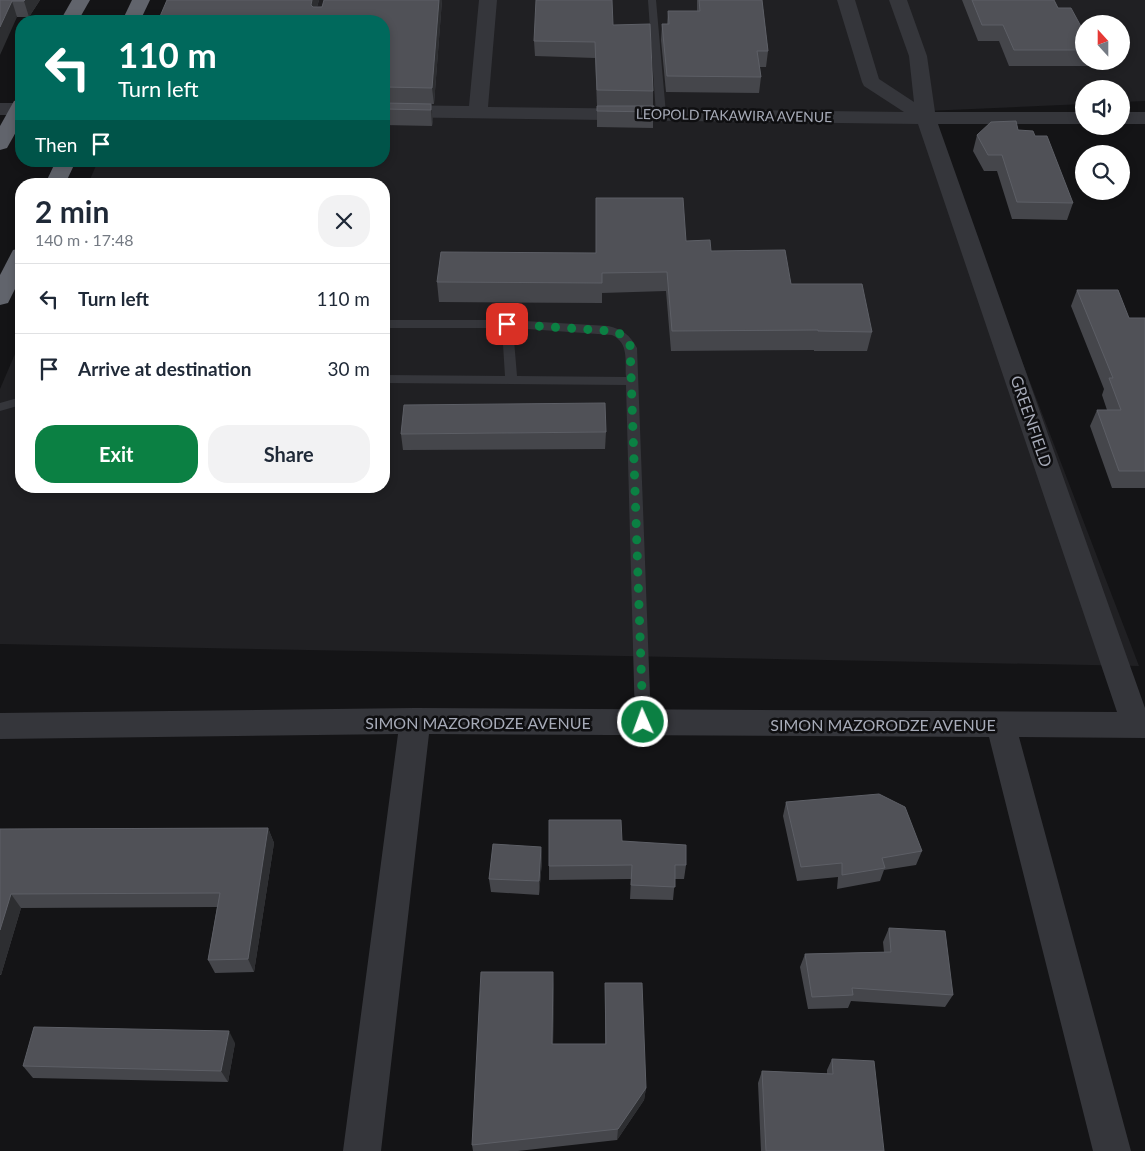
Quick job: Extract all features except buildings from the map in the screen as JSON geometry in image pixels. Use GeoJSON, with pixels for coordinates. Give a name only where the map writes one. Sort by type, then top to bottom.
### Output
{"type":"FeatureCollection","features":[{"type":"Feature","properties":{"kind":"highway"},"geometry":{"type":"LineString","coordinates":[[72,15],[81,0]]}},
{"type":"Feature","properties":{"kind":"highway"},"geometry":{"type":"LineString","coordinates":[[134,15],[141,0]]}},
{"type":"Feature","properties":{"kind":"highway"},"geometry":{"type":"LineString","coordinates":[[0,144],[15,108]]}},
{"type":"Feature","properties":{"kind":"highway"},"geometry":{"type":"LineString","coordinates":[[8,286],[15,269]]}},
{"type":"Feature","properties":{"kind":"street"},"geometry":{"type":"LineString","coordinates":[[478,111],[488,0]]}},
{"type":"Feature","properties":{"kind":"street"},"geometry":{"type":"LineString","coordinates":[[846,0],[871,82],[926,118]]}},
{"type":"Feature","properties":{"kind":"street","name":"GREENFIELD"},"geometry":{"type":"LineString","coordinates":[[898,0],[918,56],[926,118],[1140,725]]}},
{"type":"Feature","properties":{"kind":"street","name":"LEOPOLD TAKAWIRA AVENUE"},"geometry":{"type":"LineString","coordinates":[[390,111],[926,118],[1075,118]]}},
{"type":"Feature","properties":{"kind":"street"},"geometry":{"type":"LineString","coordinates":[[1130,118],[1145,118]]}},
{"type":"Feature","properties":{"kind":"street"},"geometry":{"type":"LineString","coordinates":[[362,1151],[415,721]]}},
{"type":"Feature","properties":{"kind":"street","name":"SIMON MAZORODZE AVENUE"},"geometry":{"type":"LineString","coordinates":[[0,726],[415,721],[1140,725]]}},
{"type":"Feature","properties":{"kind":"street"},"geometry":{"type":"LineString","coordinates":[[1001,725],[1112,1151]]}},
{"type":"Feature","properties":{"kind":"lane"},"geometry":{"type":"LineString","coordinates":[[652,0],[661,114]]}},
{"type":"Feature","properties":{"kind":"lane"},"geometry":{"type":"LineString","coordinates":[[390,324],[507,324],[593,328],[618,333],[625,337],[631,348],[643,722]]}},
{"type":"Feature","properties":{"kind":"lane"},"geometry":{"type":"LineString","coordinates":[[507,324],[512,379]]}},
{"type":"Feature","properties":{"kind":"lane"},"geometry":{"type":"LineString","coordinates":[[390,379],[631,381]]}},
{"type":"Feature","properties":{"kind":"lane"},"geometry":{"type":"LineString","coordinates":[[0,407],[15,402]]}},
{"type":"Feature","properties":{"kind":"shaded area"},"geometry":{"type":"Polygon","coordinates":[[[167,0],[1145,0],[1145,101],[1130,102],[1130,80],[1075,80],[1075,104],[926,111],[1139,666],[0,644],[0,389],[15,354],[15,493],[390,493],[390,178],[91,178],[95,167],[390,167],[390,15],[161,15],[167,0]]]}},
{"type":"Feature","properties":{"kind":"route"},"geometry":{"type":"LineString","coordinates":[[507,324],[593,328],[612,331],[623,335],[630,345],[643,722]]}}]}
